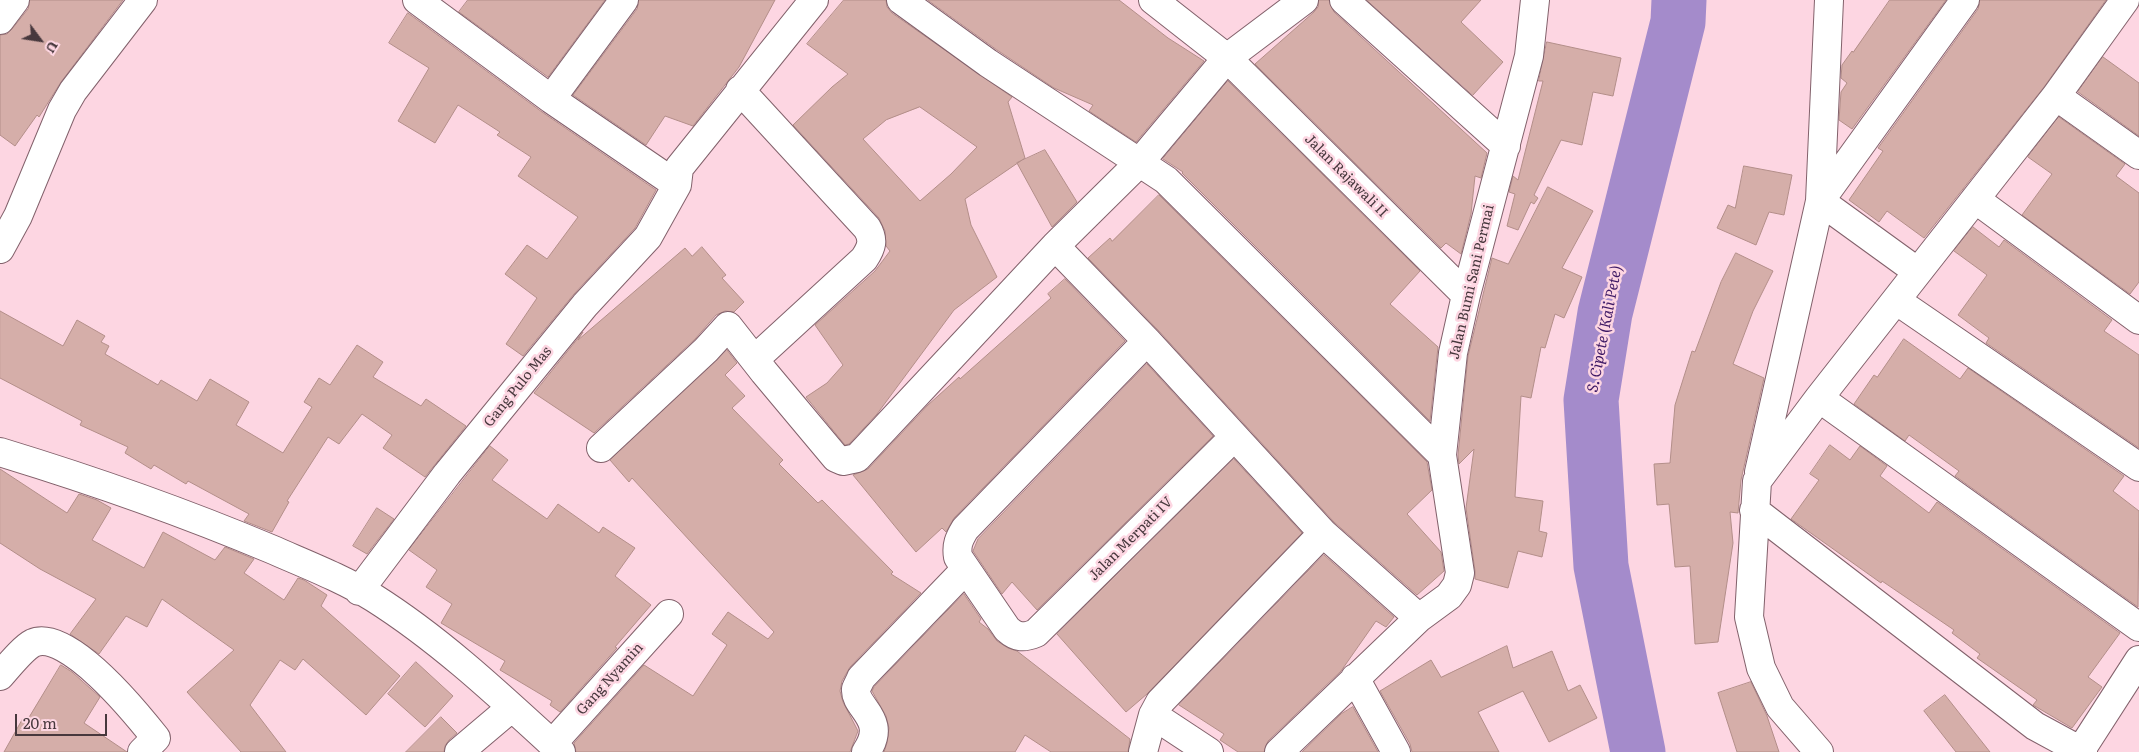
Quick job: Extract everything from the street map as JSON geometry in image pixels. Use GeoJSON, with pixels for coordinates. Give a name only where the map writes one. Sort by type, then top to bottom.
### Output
{"type":"FeatureCollection","features":[{"type":"Feature","properties":{"kind":"street"},"geometry":{"type":"LineString","coordinates":[[0,20],[15,0]]}},
{"type":"Feature","properties":{"kind":"street"},"geometry":{"type":"LineString","coordinates":[[0,250],[18,216],[62,110],[73,91],[144,0]]}},
{"type":"Feature","properties":{"kind":"street"},"geometry":{"type":"LineString","coordinates":[[417,0],[445,8],[551,99],[676,185]]}},
{"type":"Feature","properties":{"kind":"street"},"geometry":{"type":"LineString","coordinates":[[551,99],[624,0]]}},
{"type":"Feature","properties":{"kind":"street","name":"Gang Pulo Mas"},"geometry":{"type":"LineString","coordinates":[[360,591],[447,474],[578,312],[648,237],[676,185],[679,168],[814,0]]}},
{"type":"Feature","properties":{"kind":"street"},"geometry":{"type":"LineString","coordinates":[[901,0],[988,63],[1166,180],[1442,455]]}},
{"type":"Feature","properties":{"kind":"street","name":"Jalan Rajawali II"},"geometry":{"type":"LineString","coordinates":[[1153,0],[1227,58],[1466,295]]}},
{"type":"Feature","properties":{"kind":"street"},"geometry":{"type":"LineString","coordinates":[[601,448],[706,350],[728,326],[836,458],[849,461],[857,458],[1055,246],[1138,163],[1227,58],[1304,0]]}},
{"type":"Feature","properties":{"kind":"street"},"geometry":{"type":"LineString","coordinates":[[1344,0],[1506,146]]}},
{"type":"Feature","properties":{"kind":"street","name":"Jalan Bumi Sani Permai"},"geometry":{"type":"LineString","coordinates":[[1279,752],[1419,618],[1448,596],[1456,585],[1460,573],[1442,455],[1453,354],[1466,295],[1529,56],[1535,0]]}},
{"type":"Feature","properties":{"kind":"street"},"geometry":{"type":"LineString","coordinates":[[1819,752],[1780,707],[1761,668],[1749,617],[1757,481],[1820,201],[1829,0]]}},
{"type":"Feature","properties":{"kind":"street"},"geometry":{"type":"LineString","coordinates":[[1820,201],[1965,0]]}},
{"type":"Feature","properties":{"kind":"street"},"geometry":{"type":"LineString","coordinates":[[1757,481],[1819,398],[2056,96],[2125,0]]}},
{"type":"Feature","properties":{"kind":"street"},"geometry":{"type":"LineString","coordinates":[[740,90],[867,228],[872,236],[872,248],[864,259],[755,359]]}},
{"type":"Feature","properties":{"kind":"street"},"geometry":{"type":"LineString","coordinates":[[2056,96],[2139,155]]}},
{"type":"Feature","properties":{"kind":"street"},"geometry":{"type":"LineString","coordinates":[[1975,199],[2139,320]]}},
{"type":"Feature","properties":{"kind":"street"},"geometry":{"type":"LineString","coordinates":[[1820,201],[1918,272]]}},
{"type":"Feature","properties":{"kind":"street"},"geometry":{"type":"LineString","coordinates":[[1055,246],[1148,341],[1324,533],[1419,618]]}},
{"type":"Feature","properties":{"kind":"street"},"geometry":{"type":"LineString","coordinates":[[1897,301],[2139,467]]}},
{"type":"Feature","properties":{"kind":"street"},"geometry":{"type":"LineString","coordinates":[[866,752],[873,740],[872,720],[858,698],[856,689],[861,678],[966,568],[958,557],[956,548],[965,529],[1148,341]]}},
{"type":"Feature","properties":{"kind":"street"},"geometry":{"type":"LineString","coordinates":[[1819,398],[2139,627]]}},
{"type":"Feature","properties":{"kind":"street","name":"Jalan Merpati IV"},"geometry":{"type":"LineString","coordinates":[[966,568],[1013,635],[1025,638],[1036,633],[1234,437]]}},
{"type":"Feature","properties":{"kind":"street"},"geometry":{"type":"LineString","coordinates":[[0,452],[142,498],[228,531],[306,564],[360,591],[373,598],[442,647],[556,748]]}},
{"type":"Feature","properties":{"kind":"street"},"geometry":{"type":"LineString","coordinates":[[1754,510],[2035,726],[2082,751],[2139,660]]}},
{"type":"Feature","properties":{"kind":"street"},"geometry":{"type":"LineString","coordinates":[[1143,752],[1153,715],[1160,702],[1324,533]]}},
{"type":"Feature","properties":{"kind":"street","name":"Gang Nyamin"},"geometry":{"type":"LineString","coordinates":[[556,748],[669,614]]}},
{"type":"Feature","properties":{"kind":"street"},"geometry":{"type":"LineString","coordinates":[[0,676],[32,644],[48,641],[56,643],[91,667],[111,685],[156,738],[142,752]]}},
{"type":"Feature","properties":{"kind":"street"},"geometry":{"type":"LineString","coordinates":[[1355,678],[1396,752]]}},
{"type":"Feature","properties":{"kind":"street"},"geometry":{"type":"LineString","coordinates":[[459,752],[511,708]]}},
{"type":"Feature","properties":{"kind":"street"},"geometry":{"type":"LineString","coordinates":[[1153,715],[1209,752]]}},
{"type":"Feature","properties":{"kind":"building"},"geometry":{"type":"Polygon","coordinates":[[[30,0],[123,0],[61,82],[39,117],[37,115],[15,146],[0,135],[0,35],[7,34],[12,29],[28,9],[30,0]]]}},
{"type":"Feature","properties":{"kind":"building"},"geometry":{"type":"Polygon","coordinates":[[[468,0],[605,0],[548,77],[459,12],[468,0]]]}},
{"type":"Feature","properties":{"kind":"building"},"geometry":{"type":"Polygon","coordinates":[[[639,0],[775,0],[739,67],[693,126],[665,116],[646,145],[573,95],[637,9],[639,0]]]}},
{"type":"Feature","properties":{"kind":"building"},"geometry":{"type":"Polygon","coordinates":[[[844,0],[886,0],[887,7],[892,13],[1012,97],[1008,102],[1025,158],[965,199],[971,225],[997,277],[954,310],[877,414],[849,444],[845,445],[806,397],[827,383],[843,365],[815,325],[875,271],[890,251],[886,246],[885,231],[879,218],[793,125],[848,74],[807,44],[844,0]],[[920,107],[886,120],[863,139],[920,201],[951,174],[977,147],[920,107]]]}},
{"type":"Feature","properties":{"kind":"building"},"geometry":{"type":"Polygon","coordinates":[[[928,0],[1119,0],[1168,38],[1204,61],[1136,142],[1089,111],[1093,105],[1054,88],[928,0]]]}},
{"type":"Feature","properties":{"kind":"building"},"geometry":{"type":"Polygon","coordinates":[[[1319,0],[1329,0],[1334,12],[1487,153],[1481,178],[1475,176],[1471,214],[1461,254],[1446,243],[1441,248],[1255,64],[1314,12],[1318,7],[1319,0]]]}},
{"type":"Feature","properties":{"kind":"building"},"geometry":{"type":"Polygon","coordinates":[[[1367,0],[1481,0],[1461,22],[1503,62],[1473,95],[1367,0]]]}},
{"type":"Feature","properties":{"kind":"building"},"geometry":{"type":"Polygon","coordinates":[[[1890,0],[1946,0],[1852,129],[1839,120],[1841,92],[1847,83],[1841,78],[1842,65],[1890,0]]]}},
{"type":"Feature","properties":{"kind":"building"},"geometry":{"type":"Polygon","coordinates":[[[1980,0],[2106,0],[2044,87],[1924,238],[1887,211],[1879,222],[1849,200],[1883,151],[1878,148],[1978,9],[1980,0]]]}},
{"type":"Feature","properties":{"kind":"building"},"geometry":{"type":"Polygon","coordinates":[[[408,13],[542,112],[656,190],[635,228],[574,294],[523,356],[506,344],[537,298],[505,274],[527,245],[547,259],[578,217],[518,176],[531,157],[497,135],[500,132],[458,105],[435,143],[398,121],[429,68],[389,43],[408,13]]]}},
{"type":"Feature","properties":{"kind":"building"},"geometry":{"type":"Polygon","coordinates":[[[1547,42],[1621,58],[1613,96],[1593,92],[1582,145],[1561,140],[1534,195],[1538,198],[1534,204],[1531,202],[1518,230],[1507,226],[1515,194],[1509,192],[1513,176],[1518,180],[1543,81],[1539,81],[1547,42]]]}},
{"type":"Feature","properties":{"kind":"building"},"geometry":{"type":"Polygon","coordinates":[[[2103,57],[2139,83],[2139,136],[2078,92],[2103,57]]]}},
{"type":"Feature","properties":{"kind":"building"},"geometry":{"type":"Polygon","coordinates":[[[1228,81],[1420,271],[1390,304],[1438,347],[1430,421],[1183,172],[1163,159],[1228,81]]]}},
{"type":"Feature","properties":{"kind":"building"},"geometry":{"type":"Polygon","coordinates":[[[2059,117],[2125,164],[2116,176],[2139,193],[2139,282],[2130,294],[2022,215],[2052,174],[2028,157],[2059,117]]]}},
{"type":"Feature","properties":{"kind":"building"},"geometry":{"type":"Polygon","coordinates":[[[1045,150],[1077,202],[1052,227],[1017,163],[1045,150]]]}},
{"type":"Feature","properties":{"kind":"building"},"geometry":{"type":"Polygon","coordinates":[[[1744,166],[1792,175],[1784,215],[1769,212],[1756,245],[1717,228],[1728,205],[1735,208],[1744,166]]]}},
{"type":"Feature","properties":{"kind":"building"},"geometry":{"type":"Polygon","coordinates":[[[1548,187],[1593,211],[1562,268],[1582,277],[1564,318],[1555,314],[1545,348],[1541,347],[1531,398],[1521,396],[1515,497],[1543,501],[1539,531],[1547,533],[1542,557],[1518,551],[1508,588],[1475,579],[1466,508],[1474,449],[1459,464],[1458,455],[1468,356],[1492,258],[1508,264],[1548,187]]]}},
{"type":"Feature","properties":{"kind":"building"},"geometry":{"type":"Polygon","coordinates":[[[1159,195],[1427,462],[1432,490],[1407,514],[1441,552],[1444,571],[1417,595],[1334,522],[1158,330],[1088,258],[1110,238],[1112,241],[1159,195]]]}},
{"type":"Feature","properties":{"kind":"building"},"geometry":{"type":"Polygon","coordinates":[[[1973,227],[1999,247],[2004,240],[2112,320],[2104,331],[2139,355],[2139,448],[1986,343],[1989,338],[1958,315],[1987,275],[1954,251],[1973,227]]]}},
{"type":"Feature","properties":{"kind":"building"},"geometry":{"type":"Polygon","coordinates":[[[702,247],[726,275],[722,278],[744,302],[734,312],[725,311],[716,315],[695,339],[594,433],[534,393],[583,332],[578,340],[685,248],[692,256],[702,247]]]}},
{"type":"Feature","properties":{"kind":"building"},"geometry":{"type":"Polygon","coordinates":[[[1736,253],[1773,271],[1753,311],[1733,364],[1764,378],[1741,480],[1738,513],[1730,512],[1733,543],[1718,642],[1695,644],[1690,566],[1675,567],[1669,504],[1657,505],[1654,464],[1670,463],[1675,405],[1692,351],[1695,352],[1721,282],[1736,253]]]}},
{"type":"Feature","properties":{"kind":"building"},"geometry":{"type":"Polygon","coordinates":[[[1065,279],[1125,341],[954,518],[946,532],[942,528],[916,552],[853,475],[868,469],[928,405],[1051,298],[1048,294],[1065,279]]]}},
{"type":"Feature","properties":{"kind":"building"},"geometry":{"type":"Polygon","coordinates":[[[0,311],[63,346],[77,320],[105,336],[101,342],[109,346],[105,354],[158,385],[161,380],[197,401],[210,379],[249,402],[236,425],[283,453],[312,407],[304,402],[319,378],[330,385],[357,345],[383,362],[373,377],[421,406],[426,399],[466,426],[425,477],[383,448],[392,435],[362,414],[339,444],[328,437],[287,501],[289,502],[272,532],[244,521],[249,514],[188,481],[186,484],[154,465],[151,469],[125,453],[128,447],[80,425],[82,421],[0,378],[0,311]]]}},
{"type":"Feature","properties":{"kind":"building"},"geometry":{"type":"Polygon","coordinates":[[[1904,339],[1960,379],[1968,368],[2124,476],[2113,491],[2139,511],[2138,607],[1955,476],[1959,471],[1909,435],[1905,441],[1854,404],[1874,375],[1877,377],[1904,339]]]}},
{"type":"Feature","properties":{"kind":"building"},"geometry":{"type":"Polygon","coordinates":[[[727,350],[737,363],[725,375],[745,396],[732,408],[783,460],[779,464],[818,503],[822,500],[893,572],[891,574],[921,593],[850,667],[842,681],[840,691],[843,702],[858,731],[850,752],[576,752],[574,743],[644,665],[693,696],[727,645],[712,634],[728,612],[768,639],[774,632],[632,478],[629,482],[610,460],[727,350]]]}},
{"type":"Feature","properties":{"kind":"building"},"geometry":{"type":"Polygon","coordinates":[[[1147,364],[1213,436],[1037,610],[1012,582],[1002,594],[973,551],[978,539],[1147,364]]]}},
{"type":"Feature","properties":{"kind":"building"},"geometry":{"type":"Polygon","coordinates":[[[1830,445],[1850,460],[1860,446],[1887,466],[1880,476],[1929,513],[1937,502],[2120,633],[2088,677],[2102,687],[2072,728],[2033,705],[2037,700],[1977,658],[1980,654],[1952,633],[1954,630],[1882,581],[1881,583],[1791,519],[1819,480],[1810,474],[1830,445]]]}},
{"type":"Feature","properties":{"kind":"building"},"geometry":{"type":"Polygon","coordinates":[[[490,446],[508,460],[492,480],[547,519],[558,504],[599,533],[603,527],[635,548],[615,576],[651,605],[615,647],[617,648],[560,712],[550,705],[552,701],[500,670],[505,661],[441,623],[452,604],[426,587],[437,570],[409,550],[490,446]]]}},
{"type":"Feature","properties":{"kind":"building"},"geometry":{"type":"Polygon","coordinates":[[[1234,459],[1302,533],[1147,694],[1126,712],[1057,634],[1234,459]]]}},
{"type":"Feature","properties":{"kind":"building"},"geometry":{"type":"Polygon","coordinates":[[[0,469],[67,513],[79,494],[97,500],[111,508],[92,540],[144,568],[163,532],[215,560],[225,547],[254,559],[244,573],[284,600],[298,578],[304,580],[327,595],[321,606],[400,676],[366,715],[303,659],[295,670],[280,660],[250,705],[286,752],[241,752],[187,692],[234,650],[162,599],[147,627],[126,616],[99,654],[70,634],[96,599],[40,569],[0,543],[0,469]]]}},
{"type":"Feature","properties":{"kind":"building"},"geometry":{"type":"Polygon","coordinates":[[[377,508],[394,519],[367,554],[353,546],[377,508]]]}},
{"type":"Feature","properties":{"kind":"building"},"geometry":{"type":"Polygon","coordinates":[[[1324,555],[1394,617],[1386,627],[1376,621],[1341,671],[1268,741],[1264,752],[1238,752],[1220,740],[1224,734],[1179,705],[1324,555]]]}},
{"type":"Feature","properties":{"kind":"building"},"geometry":{"type":"Polygon","coordinates":[[[964,594],[981,619],[979,622],[988,629],[997,641],[1017,651],[1130,739],[1128,752],[1051,752],[1025,735],[1015,752],[884,752],[889,728],[886,716],[872,691],[874,687],[964,594]]]}},
{"type":"Feature","properties":{"kind":"building"},"geometry":{"type":"Polygon","coordinates":[[[1507,646],[1513,668],[1552,651],[1568,691],[1580,685],[1597,718],[1549,742],[1523,691],[1478,712],[1499,752],[1412,752],[1410,744],[1380,691],[1431,660],[1441,677],[1507,646]]]}},
{"type":"Feature","properties":{"kind":"building"},"geometry":{"type":"Polygon","coordinates":[[[416,662],[453,696],[425,727],[388,694],[416,662]]]}},
{"type":"Feature","properties":{"kind":"building"},"geometry":{"type":"Polygon","coordinates":[[[61,665],[72,672],[100,697],[84,723],[127,752],[4,752],[23,718],[27,720],[61,665]]]}},
{"type":"Feature","properties":{"kind":"building"},"geometry":{"type":"Polygon","coordinates":[[[1751,682],[1767,716],[1779,752],[1737,752],[1718,693],[1751,682]]]}},
{"type":"Feature","properties":{"kind":"building"},"geometry":{"type":"Polygon","coordinates":[[[1945,695],[1990,752],[1956,752],[1924,711],[1945,695]]]}},
{"type":"Feature","properties":{"kind":"building"},"geometry":{"type":"Polygon","coordinates":[[[1353,707],[1378,752],[1302,752],[1341,714],[1353,707]]]}},
{"type":"Feature","properties":{"kind":"building"},"geometry":{"type":"Polygon","coordinates":[[[441,717],[457,733],[449,740],[444,752],[406,752],[441,717]]]}},
{"type":"Feature","properties":{"kind":"waterway","name":"S. Cipete (Kali Pete)"},"geometry":{"type":"LineString","coordinates":[[1638,752],[1601,566],[1591,400],[1605,313],[1678,22],[1679,0]]}}]}
